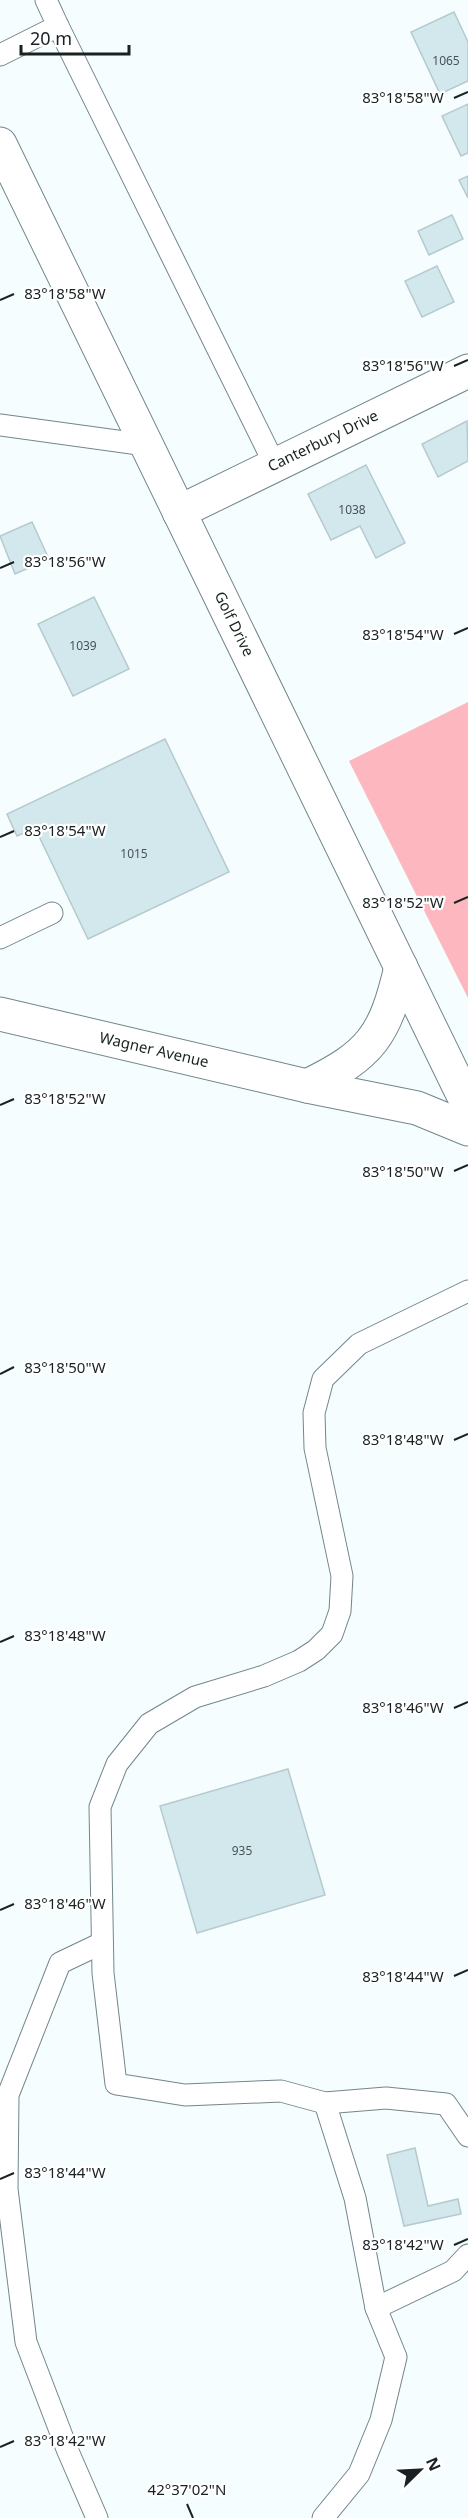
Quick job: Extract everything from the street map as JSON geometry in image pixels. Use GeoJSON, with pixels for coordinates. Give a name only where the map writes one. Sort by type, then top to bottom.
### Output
{"type":"FeatureCollection","features":[{"type":"Feature","properties":{"kind":"street","name":"Golf Drive"},"geometry":{"type":"LineString","coordinates":[[0,144],[468,1105]]}},
{"type":"Feature","properties":{"kind":"street","name":"Canterbury Drive"},"geometry":{"type":"LineString","coordinates":[[179,512],[468,371]]}},
{"type":"Feature","properties":{"kind":"street"},"geometry":{"type":"LineString","coordinates":[[307,1086],[342,1069],[371,1043],[392,1006],[401,967]]}},
{"type":"Feature","properties":{"kind":"street","name":"Wagner Avenue"},"geometry":{"type":"LineString","coordinates":[[0,1014],[307,1086],[417,1108],[468,1129]]}},
{"type":"Feature","properties":{"kind":"lane"},"geometry":{"type":"LineString","coordinates":[[46,0],[275,465]]}},
{"type":"Feature","properties":{"kind":"lane"},"geometry":{"type":"LineString","coordinates":[[0,55],[58,26]]}},
{"type":"Feature","properties":{"kind":"lane"},"geometry":{"type":"LineString","coordinates":[[0,425],[146,445]]}},
{"type":"Feature","properties":{"kind":"lane"},"geometry":{"type":"LineString","coordinates":[[0,938],[52,913]]}},
{"type":"Feature","properties":{"kind":"lane"},"geometry":{"type":"LineString","coordinates":[[468,1291],[359,1344],[323,1379],[314,1413],[315,1448],[342,1576],[340,1611],[332,1635],[299,1661],[264,1676],[195,1697],[149,1724],[117,1764],[100,1807],[103,1973],[116,2084],[185,2095],[281,2091],[325,2103],[386,2098],[447,2104],[468,2136]]}},
{"type":"Feature","properties":{"kind":"lane"},"geometry":{"type":"LineString","coordinates":[[98,2518],[67,2449],[26,2342],[7,2189],[8,2095],[32,2029],[60,1963],[102,1943]]}},
{"type":"Feature","properties":{"kind":"lane"},"geometry":{"type":"LineString","coordinates":[[323,2518],[359,2474],[381,2420],[396,2357],[376,2308],[355,2198],[325,2103]]}},
{"type":"Feature","properties":{"kind":"lane"},"geometry":{"type":"LineString","coordinates":[[376,2308],[453,2271],[468,2255]]}},
{"type":"Feature","properties":{"kind":"shaded area"},"geometry":{"type":"Polygon","coordinates":[[[468,702],[468,998],[349,761],[468,702]]]}},
{"type":"Feature","properties":{"kind":"building"},"geometry":{"type":"Polygon","coordinates":[[[454,12],[468,42],[468,81],[440,94],[411,32],[454,12]]]}},
{"type":"Feature","properties":{"kind":"building"},"geometry":{"type":"Polygon","coordinates":[[[468,104],[468,153],[461,156],[442,116],[468,104]]]}},
{"type":"Feature","properties":{"kind":"building"},"geometry":{"type":"Polygon","coordinates":[[[468,176],[468,198],[459,180],[468,176]]]}},
{"type":"Feature","properties":{"kind":"building"},"geometry":{"type":"Polygon","coordinates":[[[452,215],[463,239],[429,255],[418,231],[452,215]]]}},
{"type":"Feature","properties":{"kind":"building"},"geometry":{"type":"Polygon","coordinates":[[[437,266],[454,302],[422,317],[405,281],[437,266]]]}},
{"type":"Feature","properties":{"kind":"building"},"geometry":{"type":"Polygon","coordinates":[[[467,421],[468,461],[438,477],[422,444],[467,421]]]}},
{"type":"Feature","properties":{"kind":"building"},"geometry":{"type":"Polygon","coordinates":[[[366,465],[405,543],[376,558],[360,526],[331,540],[308,494],[366,465]]]}},
{"type":"Feature","properties":{"kind":"building"},"geometry":{"type":"Polygon","coordinates":[[[32,522],[49,559],[15,574],[0,536],[32,522]]]}},
{"type":"Feature","properties":{"kind":"building"},"geometry":{"type":"Polygon","coordinates":[[[94,597],[129,669],[73,696],[38,624],[94,597]]]}},
{"type":"Feature","properties":{"kind":"building"},"geometry":{"type":"Polygon","coordinates":[[[165,739],[229,872],[88,939],[35,828],[17,836],[7,814],[165,739]]]}},
{"type":"Feature","properties":{"kind":"building"},"geometry":{"type":"Polygon","coordinates":[[[288,1769],[325,1895],[197,1933],[160,1806],[288,1769]]]}},
{"type":"Feature","properties":{"kind":"building"},"geometry":{"type":"Polygon","coordinates":[[[415,2148],[428,2206],[458,2199],[461,2214],[404,2226],[387,2155],[415,2148]]]}}]}
